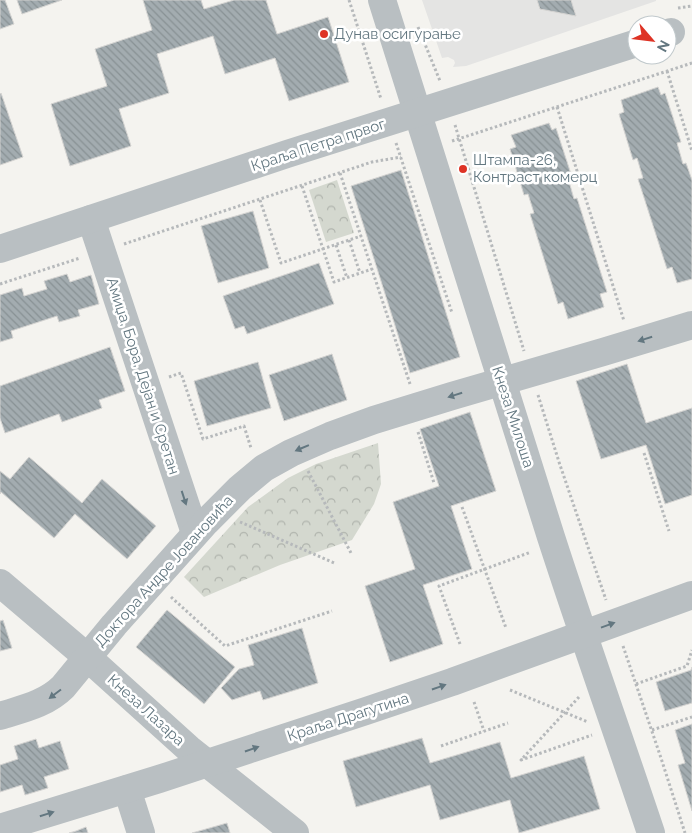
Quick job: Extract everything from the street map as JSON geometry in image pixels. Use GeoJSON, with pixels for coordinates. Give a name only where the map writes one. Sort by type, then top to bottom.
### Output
{"type":"FeatureCollection","features":[{"type":"Feature","properties":{"kind":"street","name":"Кнеза Милоша"},"geometry":{"type":"LineString","coordinates":[[382,0],[502,382],[651,833]]}},
{"type":"Feature","properties":{"kind":"street","name":"Краља Петра првог"},"geometry":{"type":"LineString","coordinates":[[0,249],[277,157],[627,46]]}},
{"type":"Feature","properties":{"kind":"street","name":"Амиџа, Бора, Дејан и Сретан"},"geometry":{"type":"LineString","coordinates":[[91,220],[195,534]]}},
{"type":"Feature","properties":{"kind":"street","name":"Доктора Андре Јовановића"},"geometry":{"type":"LineString","coordinates":[[0,716],[45,701],[56,694],[195,534],[240,488],[264,468],[291,453],[368,422],[692,325]]}},
{"type":"Feature","properties":{"kind":"street","name":"Кнеза Лазара"},"geometry":{"type":"LineString","coordinates":[[0,583],[207,763],[295,833]]}},
{"type":"Feature","properties":{"kind":"street","name":"Краља Драгутина"},"geometry":{"type":"LineString","coordinates":[[0,828],[127,789],[452,682],[692,595]]}},
{"type":"Feature","properties":{"kind":"street"},"geometry":{"type":"LineString","coordinates":[[127,789],[141,833]]}},
{"type":"Feature","properties":{"kind":"path"},"geometry":{"type":"LineString","coordinates":[[421,32],[448,103],[559,462],[652,730],[685,833]]}},
{"type":"Feature","properties":{"kind":"path"},"geometry":{"type":"LineString","coordinates":[[0,284],[372,162],[398,158],[430,149],[692,63]]}},
{"type":"Feature","properties":{"kind":"path"},"geometry":{"type":"LineString","coordinates":[[667,71],[692,152]]}},
{"type":"Feature","properties":{"kind":"path"},"geometry":{"type":"LineString","coordinates":[[557,107],[625,325]]}},
{"type":"Feature","properties":{"kind":"path"},"geometry":{"type":"LineString","coordinates":[[340,173],[412,389]]}},
{"type":"Feature","properties":{"kind":"path"},"geometry":{"type":"LineString","coordinates":[[302,186],[334,282],[372,269]]}},
{"type":"Feature","properties":{"kind":"path"},"geometry":{"type":"LineString","coordinates":[[260,200],[282,263],[361,236]]}},
{"type":"Feature","properties":{"kind":"path"},"geometry":{"type":"LineString","coordinates":[[349,240],[360,274]]}},
{"type":"Feature","properties":{"kind":"path"},"geometry":{"type":"LineString","coordinates":[[336,245],[347,278]]}},
{"type":"Feature","properties":{"kind":"path"},"geometry":{"type":"LineString","coordinates":[[164,379],[181,373],[203,439],[244,426],[252,450]]}},
{"type":"Feature","properties":{"kind":"path"},"geometry":{"type":"LineString","coordinates":[[418,431],[434,483]]}},
{"type":"Feature","properties":{"kind":"path"},"geometry":{"type":"LineString","coordinates":[[644,453],[669,531]]}},
{"type":"Feature","properties":{"kind":"path"},"geometry":{"type":"LineString","coordinates":[[308,470],[352,553]]}},
{"type":"Feature","properties":{"kind":"path"},"geometry":{"type":"LineString","coordinates":[[462,507],[506,628]]}},
{"type":"Feature","properties":{"kind":"path"},"geometry":{"type":"LineString","coordinates":[[236,521],[334,563]]}},
{"type":"Feature","properties":{"kind":"path"},"geometry":{"type":"LineString","coordinates":[[460,644],[439,586],[532,552]]}},
{"type":"Feature","properties":{"kind":"path"},"geometry":{"type":"LineString","coordinates":[[168,594],[225,646],[332,611]]}},
{"type":"Feature","properties":{"kind":"path"},"geometry":{"type":"LineString","coordinates":[[636,684],[687,666],[692,650]]}},
{"type":"Feature","properties":{"kind":"path"},"geometry":{"type":"LineString","coordinates":[[510,690],[588,722]]}},
{"type":"Feature","properties":{"kind":"path"},"geometry":{"type":"LineString","coordinates":[[580,697],[521,760],[592,734]]}},
{"type":"Feature","properties":{"kind":"path"},"geometry":{"type":"LineString","coordinates":[[474,702],[484,731]]}},
{"type":"Feature","properties":{"kind":"path"},"geometry":{"type":"LineString","coordinates":[[652,730],[692,717]]}},
{"type":"Feature","properties":{"kind":"path"},"geometry":{"type":"LineString","coordinates":[[441,746],[508,723]]}},
{"type":"Feature","properties":{"kind":"shaded area"},"geometry":{"type":"Polygon","coordinates":[[[422,0],[656,1],[466,66],[453,67],[454,60],[448,57],[442,58],[422,0]]]}},
{"type":"Feature","properties":{"kind":"green space"},"geometry":{"type":"Polygon","coordinates":[[[337,180],[354,233],[326,242],[309,190],[337,180]]]}},
{"type":"Feature","properties":{"kind":"green space"},"geometry":{"type":"Polygon","coordinates":[[[378,443],[381,484],[374,504],[352,540],[280,565],[204,597],[184,577],[248,507],[288,478],[316,464],[378,443]]]}},
{"type":"Feature","properties":{"kind":"building"},"geometry":{"type":"Polygon","coordinates":[[[0,0],[5,0],[14,24],[0,29],[0,0]]]}},
{"type":"Feature","properties":{"kind":"building"},"geometry":{"type":"Polygon","coordinates":[[[17,0],[62,0],[22,14],[17,0]]]}},
{"type":"Feature","properties":{"kind":"building"},"geometry":{"type":"Polygon","coordinates":[[[143,0],[201,0],[204,9],[234,0],[266,0],[277,34],[328,17],[349,82],[289,101],[275,58],[225,74],[213,36],[157,54],[169,93],[119,109],[131,146],[70,166],[51,104],[107,86],[95,49],[152,30],[143,0]]]}},
{"type":"Feature","properties":{"kind":"building"},"geometry":{"type":"Polygon","coordinates":[[[537,0],[571,0],[576,16],[540,9],[537,0]]]}},
{"type":"Feature","properties":{"kind":"building"},"geometry":{"type":"Polygon","coordinates":[[[658,87],[661,95],[665,93],[681,142],[677,143],[683,164],[686,163],[692,180],[692,279],[677,283],[672,267],[667,269],[638,179],[643,178],[637,158],[633,160],[619,114],[624,112],[621,100],[658,87]]]}},
{"type":"Feature","properties":{"kind":"building"},"geometry":{"type":"Polygon","coordinates":[[[0,94],[23,157],[0,165],[0,94]]]}},
{"type":"Feature","properties":{"kind":"building"},"geometry":{"type":"Polygon","coordinates":[[[549,123],[552,130],[556,128],[572,177],[568,178],[574,199],[577,198],[607,292],[600,294],[604,307],[568,319],[563,302],[558,304],[530,214],[534,213],[528,194],[524,195],[510,149],[516,147],[511,135],[549,123]]]}},
{"type":"Feature","properties":{"kind":"building"},"geometry":{"type":"Polygon","coordinates":[[[401,170],[460,357],[410,373],[351,186],[401,170]]]}},
{"type":"Feature","properties":{"kind":"building"},"geometry":{"type":"Polygon","coordinates":[[[253,211],[269,268],[218,283],[201,226],[253,211]]]}},
{"type":"Feature","properties":{"kind":"building"},"geometry":{"type":"Polygon","coordinates":[[[319,263],[334,304],[247,334],[244,326],[235,329],[223,296],[319,263]]]}},
{"type":"Feature","properties":{"kind":"building"},"geometry":{"type":"Polygon","coordinates":[[[67,274],[70,282],[91,275],[99,304],[78,310],[80,316],[59,322],[57,316],[11,331],[13,338],[0,342],[0,295],[22,288],[24,296],[47,289],[44,281],[67,274]]]}},
{"type":"Feature","properties":{"kind":"building"},"geometry":{"type":"Polygon","coordinates":[[[110,347],[125,391],[99,400],[102,408],[62,422],[59,414],[5,433],[0,418],[0,386],[110,347]]]}},
{"type":"Feature","properties":{"kind":"building"},"geometry":{"type":"Polygon","coordinates":[[[332,354],[347,400],[284,421],[269,375],[332,354]]]}},
{"type":"Feature","properties":{"kind":"building"},"geometry":{"type":"Polygon","coordinates":[[[258,362],[271,408],[207,426],[194,381],[258,362]]]}},
{"type":"Feature","properties":{"kind":"building"},"geometry":{"type":"Polygon","coordinates":[[[627,364],[646,423],[692,408],[692,495],[665,504],[646,445],[601,459],[576,381],[627,364]]]}},
{"type":"Feature","properties":{"kind":"building"},"geometry":{"type":"Polygon","coordinates":[[[470,412],[496,491],[451,506],[472,569],[423,585],[443,644],[390,662],[365,586],[415,569],[393,502],[439,486],[420,429],[470,412]]]}},
{"type":"Feature","properties":{"kind":"building"},"geometry":{"type":"Polygon","coordinates":[[[29,457],[82,503],[102,479],[156,526],[127,559],[75,514],[54,538],[1,492],[0,494],[0,471],[10,479],[29,457]]]}},
{"type":"Feature","properties":{"kind":"building"},"geometry":{"type":"Polygon","coordinates":[[[167,610],[235,667],[204,704],[136,647],[167,610]]]}},
{"type":"Feature","properties":{"kind":"building"},"geometry":{"type":"Polygon","coordinates":[[[3,620],[12,648],[0,651],[0,621],[3,620]]]}},
{"type":"Feature","properties":{"kind":"building"},"geometry":{"type":"Polygon","coordinates":[[[302,628],[318,683],[263,700],[260,691],[232,700],[221,688],[239,669],[254,665],[248,645],[302,628]]]}},
{"type":"Feature","properties":{"kind":"building"},"geometry":{"type":"Polygon","coordinates":[[[692,667],[692,703],[665,711],[656,682],[691,670],[692,667]]]}},
{"type":"Feature","properties":{"kind":"building"},"geometry":{"type":"Polygon","coordinates":[[[692,724],[692,811],[678,765],[685,763],[675,730],[692,724]]]}},
{"type":"Feature","properties":{"kind":"building"},"geometry":{"type":"Polygon","coordinates":[[[422,738],[430,763],[500,742],[511,778],[584,756],[600,809],[519,833],[510,800],[440,820],[430,785],[356,807],[343,761],[422,738]]]}},
{"type":"Feature","properties":{"kind":"building"},"geometry":{"type":"Polygon","coordinates":[[[36,739],[39,748],[60,741],[69,769],[44,777],[48,788],[25,795],[22,785],[0,792],[0,765],[18,759],[14,746],[36,739]]]}},
{"type":"Feature","properties":{"kind":"building"},"geometry":{"type":"Polygon","coordinates":[[[227,823],[230,833],[192,833],[227,823]]]}},
{"type":"Feature","properties":{"kind":"building"},"geometry":{"type":"Polygon","coordinates":[[[86,827],[88,833],[69,833],[76,831],[86,827]]]}},
{"type":"Feature","properties":{"kind":"place","name":"Дунав осигурање"},"geometry":{"type":"Point","coordinates":[324,34]}},
{"type":"Feature","properties":{"kind":"place","name":"Штампа-26, Контраст комерц"},"geometry":{"type":"Point","coordinates":[463,169]}}]}
